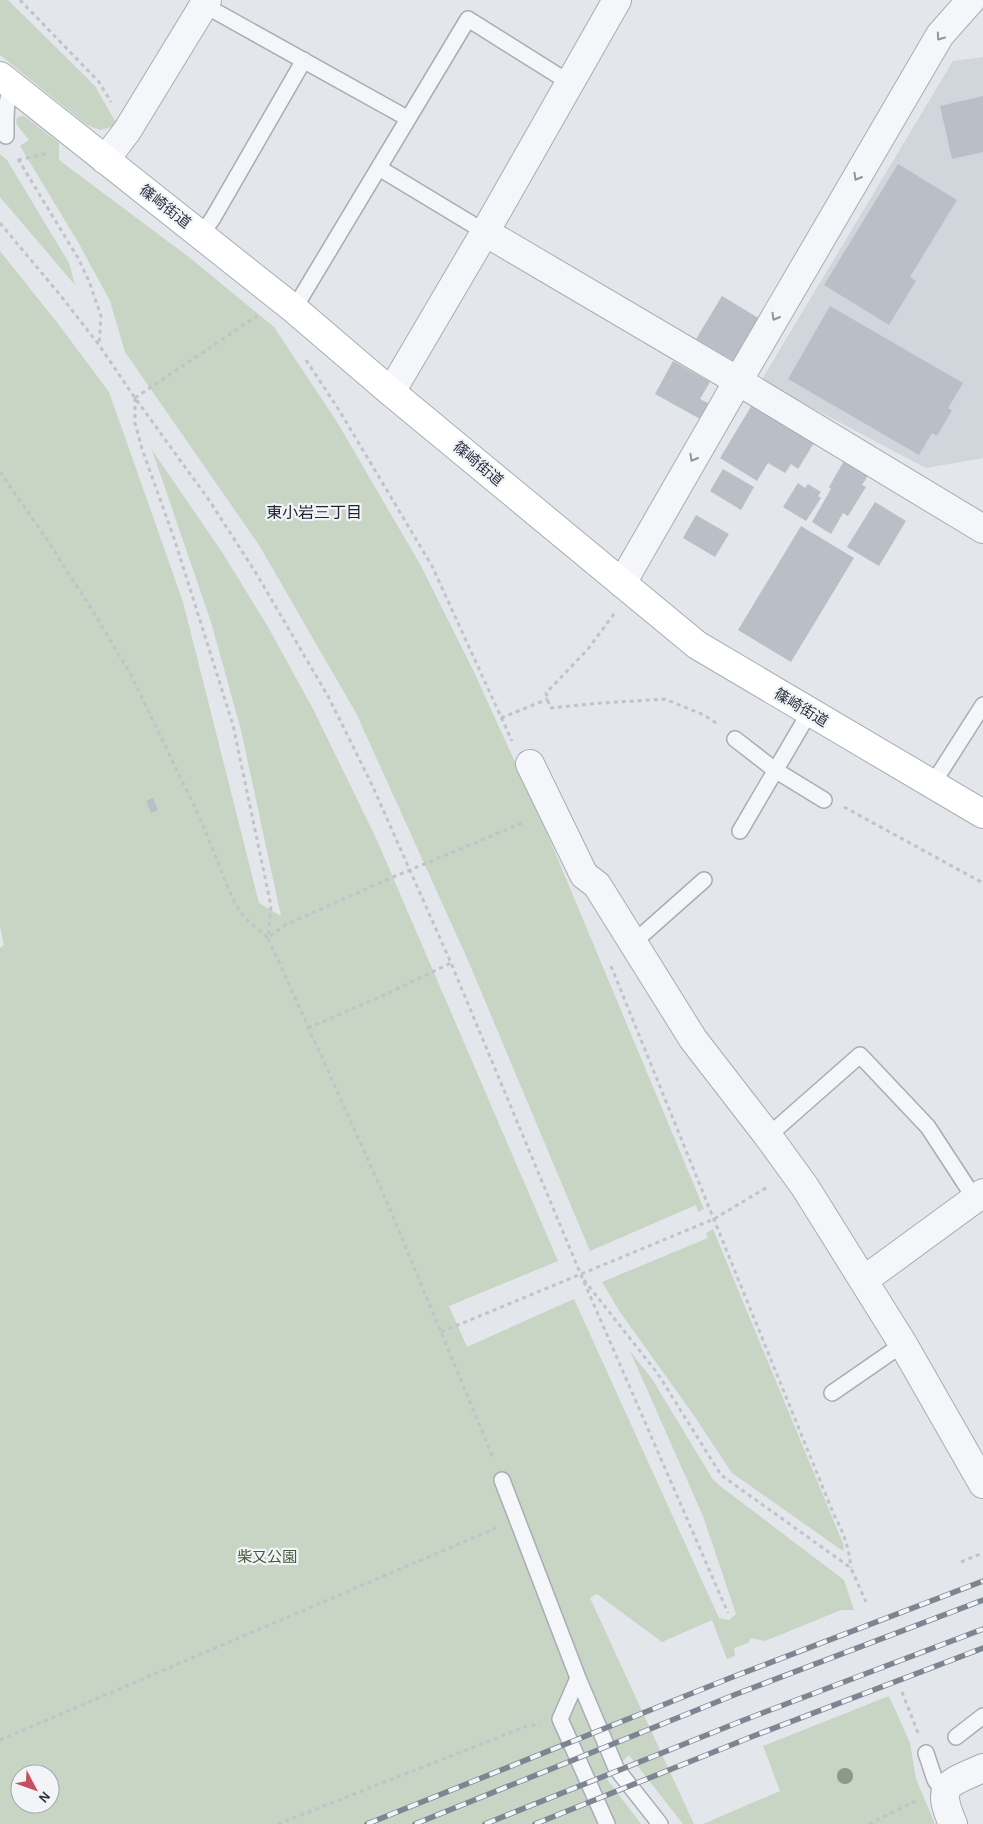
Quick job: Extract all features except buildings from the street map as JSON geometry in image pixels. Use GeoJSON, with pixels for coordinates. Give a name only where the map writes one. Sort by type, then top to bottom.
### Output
{"type":"FeatureCollection","features":[{"type":"Feature","properties":{"kind":"main road","name":"篠崎街道"},"geometry":{"type":"LineString","coordinates":[[6,81],[294,309],[391,392],[620,595],[697,645],[809,713],[983,814]]}},
{"type":"Feature","properties":{"kind":"street"},"geometry":{"type":"LineString","coordinates":[[391,392],[485,232],[617,0]]}},
{"type":"Feature","properties":{"kind":"street"},"geometry":{"type":"LineString","coordinates":[[620,595],[738,381],[940,36],[971,0]]}},
{"type":"Feature","properties":{"kind":"street"},"geometry":{"type":"LineString","coordinates":[[106,160],[127,131],[206,2]]}},
{"type":"Feature","properties":{"kind":"street"},"geometry":{"type":"LineString","coordinates":[[485,232],[738,381],[983,529]]}},
{"type":"Feature","properties":{"kind":"street"},"geometry":{"type":"LineString","coordinates":[[522,754],[584,875],[597,885],[693,1039],[793,1171],[903,1344],[983,1483]]}},
{"type":"Feature","properties":{"kind":"street"},"geometry":{"type":"LineString","coordinates":[[864,1280],[979,1196]]}},
{"type":"Feature","properties":{"kind":"street"},"geometry":{"type":"LineString","coordinates":[[953,1824],[945,1806],[944,1792],[947,1787],[957,1780],[983,1768]]}},
{"type":"Feature","properties":{"kind":"lane"},"geometry":{"type":"LineString","coordinates":[[206,2],[408,118]]}},
{"type":"Feature","properties":{"kind":"lane"},"geometry":{"type":"LineString","coordinates":[[294,309],[468,19],[570,83]]}},
{"type":"Feature","properties":{"kind":"lane"},"geometry":{"type":"LineString","coordinates":[[201,235],[213,218],[304,60]]}},
{"type":"Feature","properties":{"kind":"lane"},"geometry":{"type":"LineString","coordinates":[[6,81],[6,136]]}},
{"type":"Feature","properties":{"kind":"lane"},"geometry":{"type":"LineString","coordinates":[[379,168],[485,232]]}},
{"type":"Feature","properties":{"kind":"lane"},"geometry":{"type":"LineString","coordinates":[[932,785],[983,705]]}},
{"type":"Feature","properties":{"kind":"lane"},"geometry":{"type":"LineString","coordinates":[[740,831],[809,713]]}},
{"type":"Feature","properties":{"kind":"lane"},"geometry":{"type":"LineString","coordinates":[[735,739],[775,770],[824,800]]}},
{"type":"Feature","properties":{"kind":"lane"},"geometry":{"type":"LineString","coordinates":[[634,943],[704,880]]}},
{"type":"Feature","properties":{"kind":"lane"},"geometry":{"type":"LineString","coordinates":[[768,1136],[860,1055],[928,1127],[979,1196]]}},
{"type":"Feature","properties":{"kind":"lane"},"geometry":{"type":"LineString","coordinates":[[832,1393],[903,1344]]}},
{"type":"Feature","properties":{"kind":"lane"},"geometry":{"type":"LineString","coordinates":[[502,1480],[578,1678],[616,1768],[660,1824]]}},
{"type":"Feature","properties":{"kind":"lane"},"geometry":{"type":"LineString","coordinates":[[578,1678],[560,1719],[607,1824]]}},
{"type":"Feature","properties":{"kind":"lane"},"geometry":{"type":"LineString","coordinates":[[956,1737],[983,1716]]}},
{"type":"Feature","properties":{"kind":"lane"},"geometry":{"type":"LineString","coordinates":[[926,1753],[936,1780],[944,1792]]}},
{"type":"Feature","properties":{"kind":"path"},"geometry":{"type":"LineString","coordinates":[[20,0],[99,82],[111,102]]}},
{"type":"Feature","properties":{"kind":"path"},"geometry":{"type":"LineString","coordinates":[[6,136],[18,160],[78,258],[101,316],[99,345]]}},
{"type":"Feature","properties":{"kind":"path"},"geometry":{"type":"LineString","coordinates":[[18,160],[55,152]]}},
{"type":"Feature","properties":{"kind":"path"},"geometry":{"type":"LineString","coordinates":[[0,223],[99,345],[209,500],[292,633],[329,698],[373,788],[451,964],[581,1275],[728,1613]]}},
{"type":"Feature","properties":{"kind":"path"},"geometry":{"type":"LineString","coordinates":[[135,398],[263,312]]}},
{"type":"Feature","properties":{"kind":"path"},"geometry":{"type":"LineString","coordinates":[[302,354],[339,410],[432,566],[501,718],[522,754]]}},
{"type":"Feature","properties":{"kind":"path"},"geometry":{"type":"LineString","coordinates":[[135,398],[135,424],[142,449],[174,538],[233,725],[270,906],[268,938]]}},
{"type":"Feature","properties":{"kind":"path"},"geometry":{"type":"LineString","coordinates":[[0,472],[79,589],[131,675],[200,818],[230,895],[243,916],[268,938],[387,1202],[502,1480]]}},
{"type":"Feature","properties":{"kind":"path"},"geometry":{"type":"LineString","coordinates":[[620,595],[588,649],[546,693],[550,708],[666,699],[704,715],[736,736],[735,739]]}},
{"type":"Feature","properties":{"kind":"path"},"geometry":{"type":"LineString","coordinates":[[501,718],[548,699]]}},
{"type":"Feature","properties":{"kind":"path"},"geometry":{"type":"LineString","coordinates":[[824,800],[828,798],[983,883]]}},
{"type":"Feature","properties":{"kind":"path"},"geometry":{"type":"LineString","coordinates":[[268,938],[285,925],[531,820]]}},
{"type":"Feature","properties":{"kind":"path"},"geometry":{"type":"LineString","coordinates":[[308,1028],[384,996],[451,964]]}},
{"type":"Feature","properties":{"kind":"path"},"geometry":{"type":"LineString","coordinates":[[610,964],[834,1515],[844,1532],[851,1568],[866,1602]]}},
{"type":"Feature","properties":{"kind":"path"},"geometry":{"type":"LineString","coordinates":[[441,1332],[714,1220],[793,1171]]}},
{"type":"Feature","properties":{"kind":"path"},"geometry":{"type":"LineString","coordinates":[[581,1275],[658,1374],[721,1476],[851,1568]]}},
{"type":"Feature","properties":{"kind":"path"},"geometry":{"type":"LineString","coordinates":[[0,1740],[517,1519]]}},
{"type":"Feature","properties":{"kind":"path"},"geometry":{"type":"LineString","coordinates":[[961,1562],[983,1554]]}},
{"type":"Feature","properties":{"kind":"path"},"geometry":{"type":"LineString","coordinates":[[902,1692],[919,1735]]}},
{"type":"Feature","properties":{"kind":"path"},"geometry":{"type":"LineString","coordinates":[[278,1824],[527,1726],[560,1719]]}},
{"type":"Feature","properties":{"kind":"path"},"geometry":{"type":"LineString","coordinates":[[870,1824],[918,1800]]}},
{"type":"Feature","properties":{"kind":"shaded area"},"geometry":{"type":"Polygon","coordinates":[[[983,57],[983,458],[926,468],[761,381],[953,61],[983,57]]]}},
{"type":"Feature","properties":{"kind":"green space"},"geometry":{"type":"Polygon","coordinates":[[[0,0],[8,0],[95,86],[115,121],[115,126],[100,130],[87,125],[0,55],[0,0]]]}},
{"type":"Feature","properties":{"kind":"green space"},"geometry":{"type":"Polygon","coordinates":[[[23,116],[59,143],[59,160],[190,258],[274,327],[337,422],[421,566],[474,672],[544,826],[704,1209],[698,1212],[696,1205],[590,1251],[467,958],[356,713],[259,545],[125,352],[110,301],[78,242],[20,146],[29,140],[17,125],[16,120],[18,117],[23,116]]]}},
{"type":"Feature","properties":{"kind":"green space"},"geometry":{"type":"Polygon","coordinates":[[[0,154],[7,160],[69,263],[75,285],[0,197],[0,154]]]}},
{"type":"Feature","properties":{"kind":"green space","name":"柴又公園"},"geometry":{"type":"Polygon","coordinates":[[[0,251],[109,392],[183,602],[259,903],[281,916],[241,730],[211,622],[152,450],[222,552],[268,627],[313,709],[376,838],[558,1261],[449,1306],[467,1347],[574,1299],[719,1618],[729,1620],[736,1614],[703,1516],[630,1351],[652,1379],[712,1478],[844,1580],[854,1610],[841,1610],[765,1641],[751,1638],[748,1643],[734,1648],[735,1656],[727,1659],[712,1620],[662,1642],[597,1594],[590,1598],[694,1824],[683,1824],[629,1755],[606,1778],[641,1824],[0,1824],[0,948],[4,945],[0,927],[0,251]]]}},
{"type":"Feature","properties":{"kind":"green space"},"geometry":{"type":"Polygon","coordinates":[[[713,1229],[844,1546],[843,1551],[732,1473],[695,1417],[620,1312],[602,1282],[708,1238],[706,1233],[713,1229]]]}},
{"type":"Feature","properties":{"kind":"green space"},"geometry":{"type":"Polygon","coordinates":[[[889,1696],[910,1743],[916,1779],[935,1824],[703,1824],[780,1791],[763,1746],[889,1696]]]}},
{"type":"Feature","properties":{"kind":"railway"},"geometry":{"type":"LineString","coordinates":[[367,1824],[730,1678],[983,1581]]}},
{"type":"Feature","properties":{"kind":"railway"},"geometry":{"type":"LineString","coordinates":[[415,1824],[734,1695],[983,1600]]}},
{"type":"Feature","properties":{"kind":"railway"},"geometry":{"type":"LineString","coordinates":[[485,1824],[744,1720],[983,1629]]}},
{"type":"Feature","properties":{"kind":"railway"},"geometry":{"type":"LineString","coordinates":[[535,1824],[751,1737],[983,1648]]}},
{"type":"Feature","properties":{"kind":"district","name":"東小岩三丁目"},"geometry":{"type":"Point","coordinates":[314,513]}}]}
